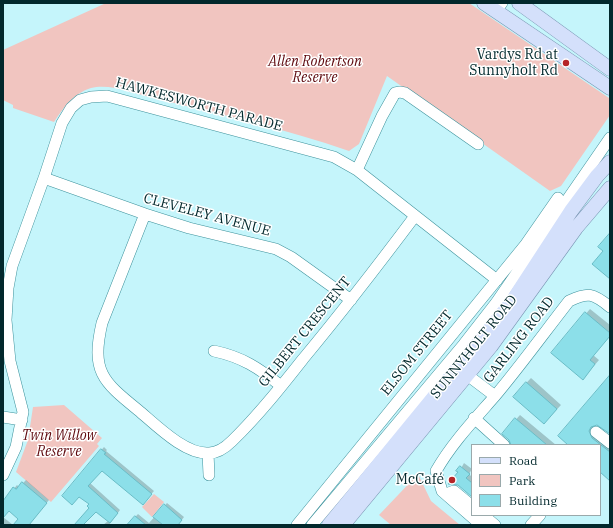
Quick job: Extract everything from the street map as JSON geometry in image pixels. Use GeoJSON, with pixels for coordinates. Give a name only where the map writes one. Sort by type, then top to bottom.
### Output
{"type":"FeatureCollection","features":[{"type":"Feature","properties":{"kind":"main road"},"geometry":{"type":"LineString","coordinates":[[520,3],[610,69]]}},
{"type":"Feature","properties":{"kind":"main road"},"geometry":{"type":"LineString","coordinates":[[494,6],[610,88]]}},
{"type":"Feature","properties":{"kind":"main road","name":"SUNNYHOLT ROAD"},"geometry":{"type":"LineString","coordinates":[[329,525],[463,372],[511,303],[571,211],[597,176],[610,162]]}},
{"type":"Feature","properties":{"kind":"main road","name":"SUNNYHOLT ROAD"},"geometry":{"type":"LineString","coordinates":[[343,525],[576,228],[610,188]]}},
{"type":"Feature","properties":{"kind":"street"},"geometry":{"type":"LineString","coordinates":[[357,170],[382,116],[395,93],[405,93],[478,144]]}},
{"type":"Feature","properties":{"kind":"street","name":"HAWKESWORTH PARADE"},"geometry":{"type":"LineString","coordinates":[[3,475],[16,447],[23,412],[10,362],[6,320],[8,288],[12,266],[62,123],[71,108],[80,100],[91,97],[107,96],[324,154],[357,170],[497,280]]}},
{"type":"Feature","properties":{"kind":"street"},"geometry":{"type":"LineString","coordinates":[[312,525],[496,303],[610,138]]}},
{"type":"Feature","properties":{"kind":"street","name":"CLEVELEY AVENUE"},"geometry":{"type":"LineString","coordinates":[[44,178],[189,228],[276,250],[291,257],[351,300]]}},
{"type":"Feature","properties":{"kind":"street","name":"ELSOM STREET"},"geometry":{"type":"LineString","coordinates":[[297,525],[497,280],[535,232],[558,198]]}},
{"type":"Feature","properties":{"kind":"street"},"geometry":{"type":"LineString","coordinates":[[145,214],[102,324],[98,342],[98,359],[103,376],[110,388],[169,435],[188,448],[208,454],[209,475]]}},
{"type":"Feature","properties":{"kind":"street","name":"GILBERT CRESCENT"},"geometry":{"type":"LineString","coordinates":[[208,454],[220,450],[232,442],[281,386],[351,300],[416,216]]}},
{"type":"Feature","properties":{"kind":"street","name":"GARLING ROAD"},"geometry":{"type":"LineString","coordinates":[[446,494],[442,492],[436,471],[444,457],[569,301],[584,294],[599,298],[610,307]]}},
{"type":"Feature","properties":{"kind":"street"},"geometry":{"type":"LineString","coordinates":[[214,351],[232,355],[256,367],[281,386]]}},
{"type":"Feature","properties":{"kind":"street","name":"GARLING ROAD"},"geometry":{"type":"LineString","coordinates":[[463,372],[494,396]]}},
{"type":"Feature","properties":{"kind":"street"},"geometry":{"type":"LineString","coordinates":[[3,417],[22,420]]}},
{"type":"Feature","properties":{"kind":"street"},"geometry":{"type":"LineString","coordinates":[[474,418],[503,444]]}},
{"type":"Feature","properties":{"kind":"street"},"geometry":{"type":"LineString","coordinates":[[596,432],[610,443]]}},
{"type":"Feature","properties":{"kind":"street"},"geometry":{"type":"LineString","coordinates":[[471,505],[454,491],[446,494],[481,525]]}},
{"type":"Feature","properties":{"kind":"street"},"geometry":{"type":"LineString","coordinates":[[482,516],[484,522],[489,525]]}},
{"type":"Feature","properties":{"kind":"street"},"geometry":{"type":"LineString","coordinates":[[483,516],[495,525]]}},
{"type":"Feature","properties":{"kind":"green space","name":"Allen Robertson Reserve"},"geometry":{"type":"Polygon","coordinates":[[[106,3],[469,3],[609,98],[610,115],[561,186],[550,191],[387,76],[359,144],[349,151],[277,129],[115,88],[98,87],[79,93],[65,106],[54,122],[13,108],[13,105],[3,100],[3,50],[106,3]]]}},
{"type":"Feature","properties":{"kind":"green space","name":"Twin Willow Reserve"},"geometry":{"type":"Polygon","coordinates":[[[64,405],[102,438],[97,444],[99,446],[51,502],[16,472],[28,440],[33,407],[64,405]]]}},
{"type":"Feature","properties":{"kind":"green space"},"geometry":{"type":"Polygon","coordinates":[[[418,474],[431,501],[460,525],[391,525],[379,515],[418,474]]]}},
{"type":"Feature","properties":{"kind":"green space"},"geometry":{"type":"Polygon","coordinates":[[[154,494],[164,502],[152,517],[142,507],[154,494]]]}},
{"type":"Feature","properties":{"kind":"building"},"geometry":{"type":"Polygon","coordinates":[[[610,233],[610,279],[592,264],[603,251],[598,247],[610,233]]]}},
{"type":"Feature","properties":{"kind":"building"},"geometry":{"type":"Polygon","coordinates":[[[585,312],[610,333],[610,336],[590,360],[595,364],[583,380],[551,353],[585,312]]]}},
{"type":"Feature","properties":{"kind":"building"},"geometry":{"type":"Polygon","coordinates":[[[610,375],[610,434],[597,425],[591,427],[589,431],[592,438],[600,444],[567,444],[558,436],[610,375]]]}},
{"type":"Feature","properties":{"kind":"building"},"geometry":{"type":"Polygon","coordinates":[[[526,382],[557,409],[544,424],[513,397],[526,382]]]}},
{"type":"Feature","properties":{"kind":"building"},"geometry":{"type":"Polygon","coordinates":[[[515,418],[546,444],[511,444],[509,440],[502,434],[515,418]]]}},
{"type":"Feature","properties":{"kind":"building"},"geometry":{"type":"Polygon","coordinates":[[[601,445],[610,452],[610,481],[601,473],[601,445]]]}},
{"type":"Feature","properties":{"kind":"building"},"geometry":{"type":"Polygon","coordinates":[[[101,449],[106,453],[104,454],[152,494],[143,505],[102,471],[88,486],[118,513],[110,523],[96,512],[83,525],[74,525],[89,508],[87,506],[89,504],[79,497],[72,505],[62,496],[101,449]]]}},
{"type":"Feature","properties":{"kind":"building"},"geometry":{"type":"Polygon","coordinates":[[[460,466],[470,474],[466,478],[471,482],[471,496],[458,485],[448,484],[458,472],[456,471],[460,466]]]}},
{"type":"Feature","properties":{"kind":"building"},"geometry":{"type":"Polygon","coordinates":[[[22,482],[47,503],[29,525],[13,525],[18,519],[9,511],[3,518],[3,501],[13,487],[16,489],[22,482]]]}},
{"type":"Feature","properties":{"kind":"building"},"geometry":{"type":"Polygon","coordinates":[[[164,504],[182,520],[178,525],[163,525],[153,517],[164,504]]]}},
{"type":"Feature","properties":{"kind":"building"},"geometry":{"type":"Polygon","coordinates":[[[135,516],[146,525],[127,525],[135,516]]]}},
{"type":"Feature","properties":{"kind":"place","name":"Vardys Rd at Sunnyholt Rd"},"geometry":{"type":"Point","coordinates":[566,63]}},
{"type":"Feature","properties":{"kind":"place","name":"McCafé"},"geometry":{"type":"Point","coordinates":[452,480]}}]}
